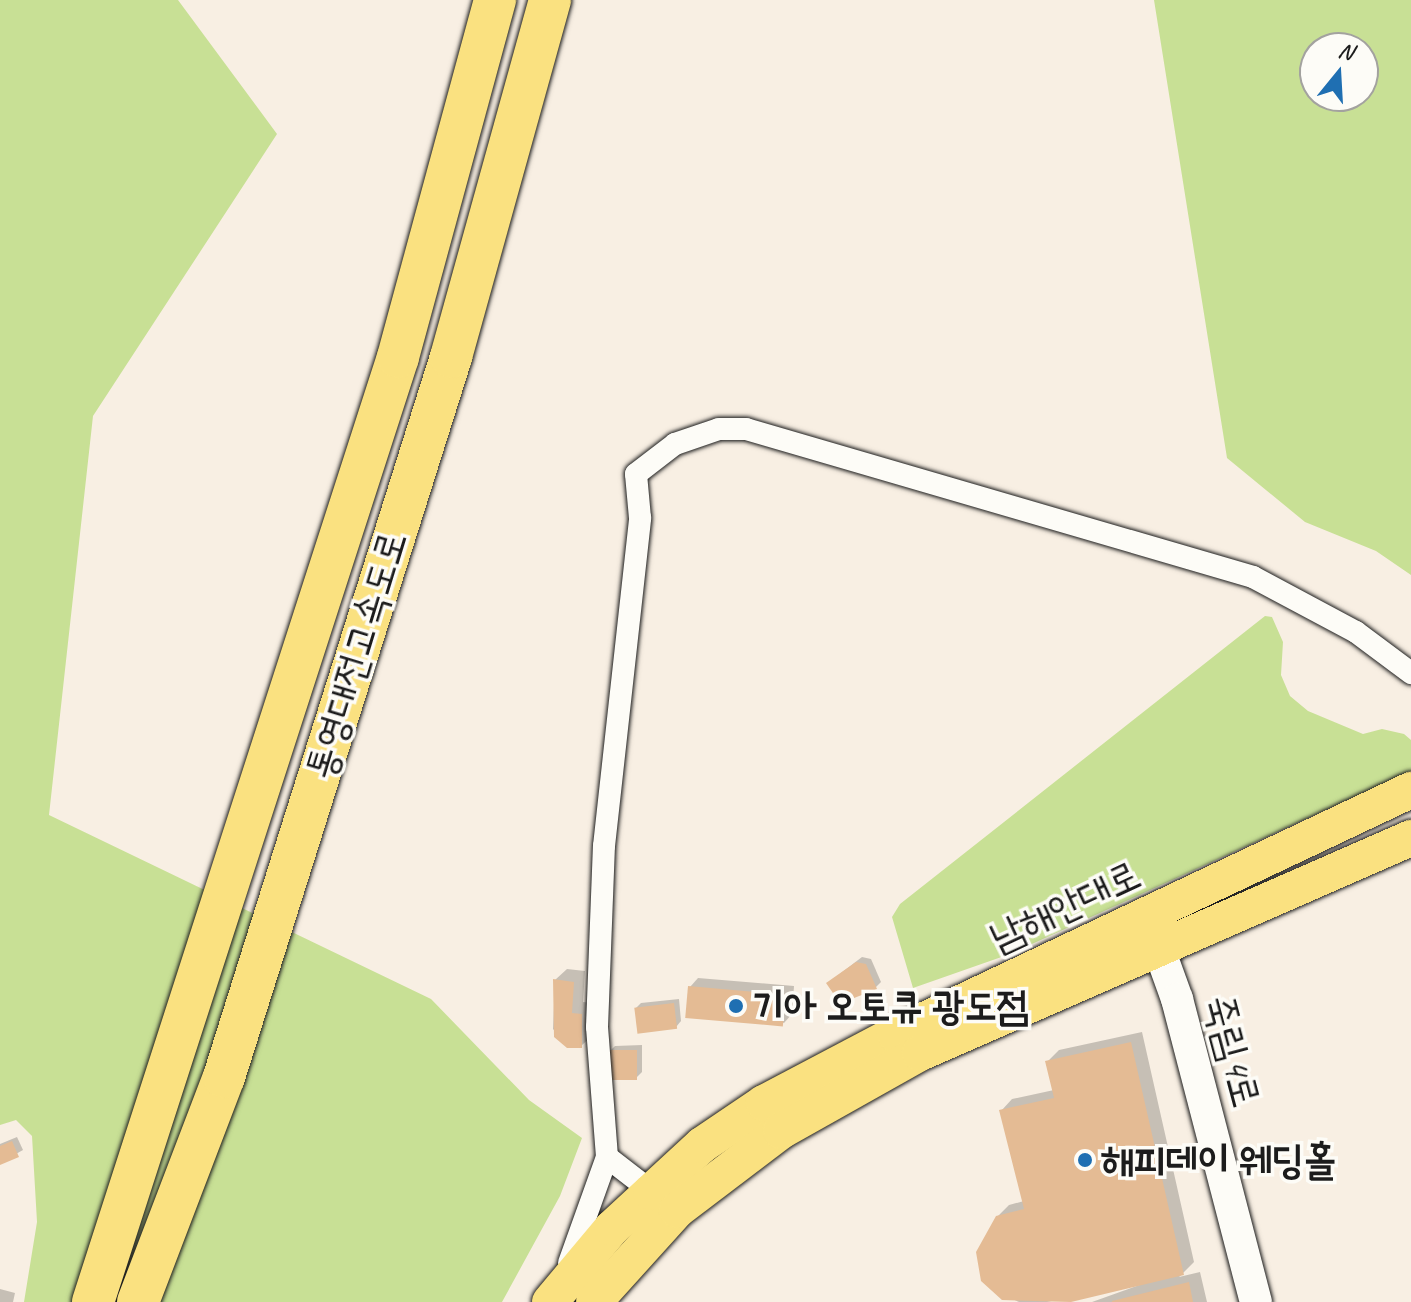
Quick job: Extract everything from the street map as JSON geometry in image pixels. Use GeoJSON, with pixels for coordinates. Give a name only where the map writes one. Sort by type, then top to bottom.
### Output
{"type":"FeatureCollection","features":[{"type":"Feature","properties":{"kind":"highway","name":"통영대전고속도로"},"geometry":{"type":"LineString","coordinates":[[93,1302],[245,841],[413,306],[495,0]]}},
{"type":"Feature","properties":{"kind":"highway","name":"통영대전고속도로"},"geometry":{"type":"LineString","coordinates":[[138,1302],[224,1077],[460,322],[550,0]]}},
{"type":"Feature","properties":{"kind":"main road","name":"남해안대로"},"geometry":{"type":"LineString","coordinates":[[1153,933],[1411,790]]}},
{"type":"Feature","properties":{"kind":"main road","name":"남해안대로"},"geometry":{"type":"LineString","coordinates":[[594,1302],[702,1145],[764,1103],[895,1034],[1153,933],[1411,838]]}},
{"type":"Feature","properties":{"kind":"main road","name":"남해안대로"},"geometry":{"type":"LineString","coordinates":[[553,1297],[664,1201]]}},
{"type":"Feature","properties":{"kind":"street"},"geometry":{"type":"LineString","coordinates":[[553,1297],[589,1219],[607,1157],[597,1027],[604,846],[640,518],[636,474],[675,444],[719,429],[746,429],[1253,577],[1356,632],[1411,673]]}},
{"type":"Feature","properties":{"kind":"street","name":"죽림4로"},"geometry":{"type":"LineString","coordinates":[[1153,933],[1256,1302]]}},
{"type":"Feature","properties":{"kind":"street"},"geometry":{"type":"LineString","coordinates":[[607,1157],[664,1201]]}},
{"type":"Feature","properties":{"kind":"green space"},"geometry":{"type":"Polygon","coordinates":[[[0,0],[178,0],[277,134],[93,416],[49,815],[431,999],[529,1100],[582,1138],[560,1196],[502,1302],[24,1302],[37,1222],[32,1136],[16,1120],[0,1125],[0,0]]]}},
{"type":"Feature","properties":{"kind":"green space"},"geometry":{"type":"Polygon","coordinates":[[[1154,0],[1411,0],[1411,575],[1376,551],[1305,522],[1227,458],[1154,0]]]}},
{"type":"Feature","properties":{"kind":"green space"},"geometry":{"type":"Polygon","coordinates":[[[1265,616],[1272,617],[1283,642],[1281,675],[1290,696],[1308,711],[1363,734],[1382,729],[1404,734],[1411,740],[1411,771],[1010,954],[913,988],[892,917],[900,904],[1265,616]]]}},
{"type":"Feature","properties":{"kind":"building"},"geometry":{"type":"Polygon","coordinates":[[[856,962],[866,964],[877,989],[849,1000],[835,996],[826,983],[856,962]]]}},
{"type":"Feature","properties":{"kind":"building"},"geometry":{"type":"Polygon","coordinates":[[[553,979],[574,982],[572,1013],[582,1014],[582,1048],[567,1048],[554,1037],[553,979]]]}},
{"type":"Feature","properties":{"kind":"building","name":"기아 오토큐 광도점"},"geometry":{"type":"Polygon","coordinates":[[[688,986],[786,995],[783,1026],[685,1018],[688,986]]]}},
{"type":"Feature","properties":{"kind":"building"},"geometry":{"type":"Polygon","coordinates":[[[674,1003],[677,1029],[637,1034],[634,1008],[674,1003]]]}},
{"type":"Feature","properties":{"kind":"building","name":"해피데이 웨딩홀"},"geometry":{"type":"Polygon","coordinates":[[[1131,1042],[1184,1275],[1071,1302],[1002,1300],[981,1281],[976,1252],[996,1216],[1024,1209],[999,1110],[1054,1098],[1045,1061],[1131,1042]]]}},
{"type":"Feature","properties":{"kind":"building"},"geometry":{"type":"Polygon","coordinates":[[[608,1050],[637,1050],[637,1080],[608,1080],[608,1050]]]}},
{"type":"Feature","properties":{"kind":"building"},"geometry":{"type":"Polygon","coordinates":[[[12,1141],[19,1157],[0,1165],[0,1146],[12,1141]]]}},
{"type":"Feature","properties":{"kind":"building"},"geometry":{"type":"Polygon","coordinates":[[[1189,1282],[1193,1302],[1112,1302],[1112,1301],[1189,1282]]]}},
{"type":"Feature","properties":{"kind":"place","name":"기아 오토큐 광도점"},"geometry":{"type":"Point","coordinates":[736,1006]}},
{"type":"Feature","properties":{"kind":"place","name":"해피데이 웨딩홀"},"geometry":{"type":"Point","coordinates":[1085,1160]}}]}
